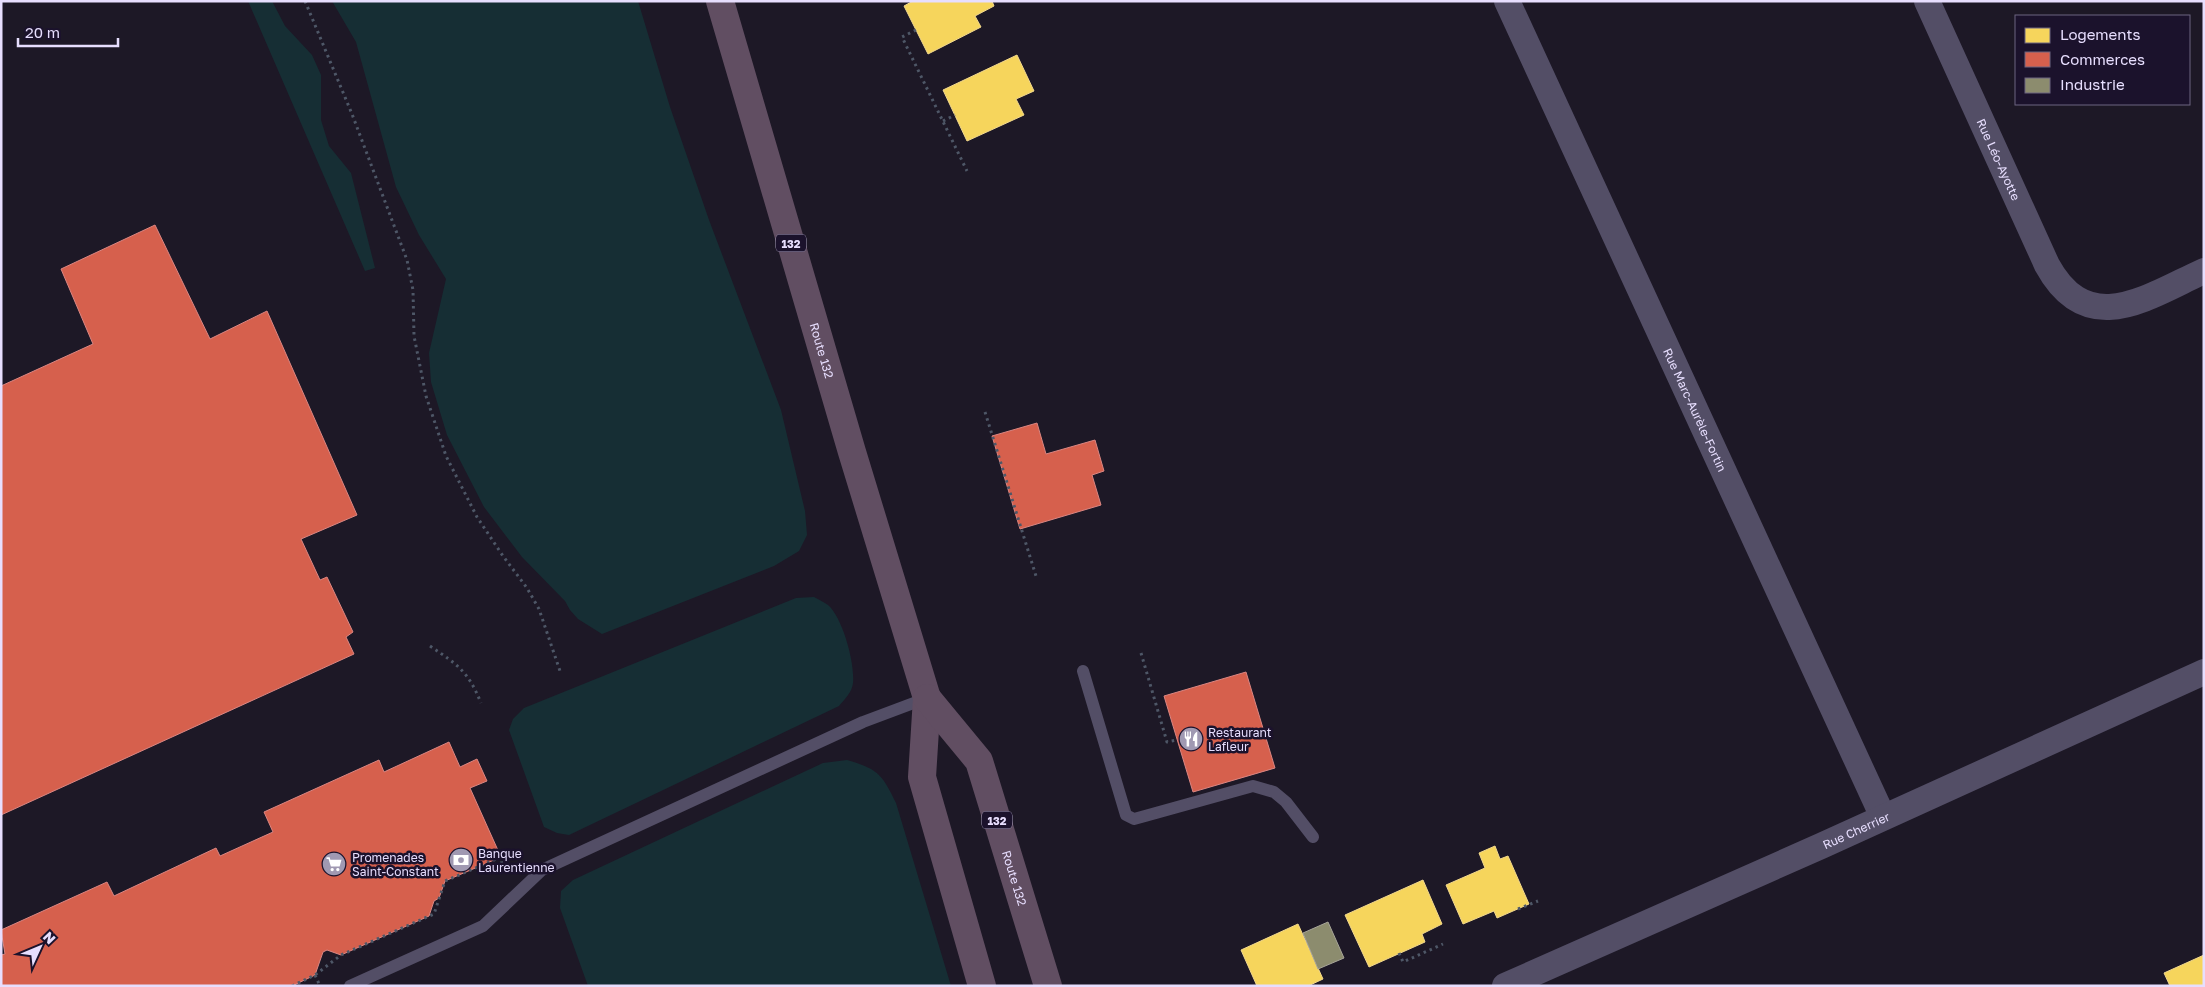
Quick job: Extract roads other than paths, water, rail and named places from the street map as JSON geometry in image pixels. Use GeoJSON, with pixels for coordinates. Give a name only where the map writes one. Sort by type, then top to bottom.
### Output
{"type":"FeatureCollection","features":[{"type":"Feature","properties":{"kind":"highway","name":"Route 132"},"geometry":{"type":"LineString","coordinates":[[720,1],[849,443],[927,698],[922,777],[982,986]]}},
{"type":"Feature","properties":{"kind":"highway","name":"Route 132"},"geometry":{"type":"LineString","coordinates":[[927,698],[979,761],[1048,986]]}},
{"type":"Feature","properties":{"kind":"street","name":"Rue Marc-Aurèle-Fortin"},"geometry":{"type":"LineString","coordinates":[[1507,1],[1883,818]]}},
{"type":"Feature","properties":{"kind":"street","name":"Rue Léo-Ayotte"},"geometry":{"type":"LineString","coordinates":[[1927,1],[2047,265],[2062,288],[2088,304],[2102,307],[2124,307],[2204,271]]}},
{"type":"Feature","properties":{"kind":"street","name":"Rue Cherrier"},"geometry":{"type":"LineString","coordinates":[[1505,986],[1883,818],[2204,672]]}},
{"type":"Feature","properties":{"kind":"lane"},"geometry":{"type":"LineString","coordinates":[[1083,671],[1126,815],[1134,819],[1253,786],[1278,795],[1286,802],[1313,837]]}},
{"type":"Feature","properties":{"kind":"lane"},"geometry":{"type":"LineString","coordinates":[[350,986],[483,926],[542,870],[863,722],[927,698]]}},
{"type":"Feature","properties":{"kind":"place","name":"Restaurant Lafleur"},"geometry":{"type":"Point","coordinates":[1191,739]}},
{"type":"Feature","properties":{"kind":"place","name":"Banque Laurentienne"},"geometry":{"type":"Point","coordinates":[461,860]}},
{"type":"Feature","properties":{"kind":"place","name":"Promenades Saint-Constant"},"geometry":{"type":"Point","coordinates":[334,864]}}]}
